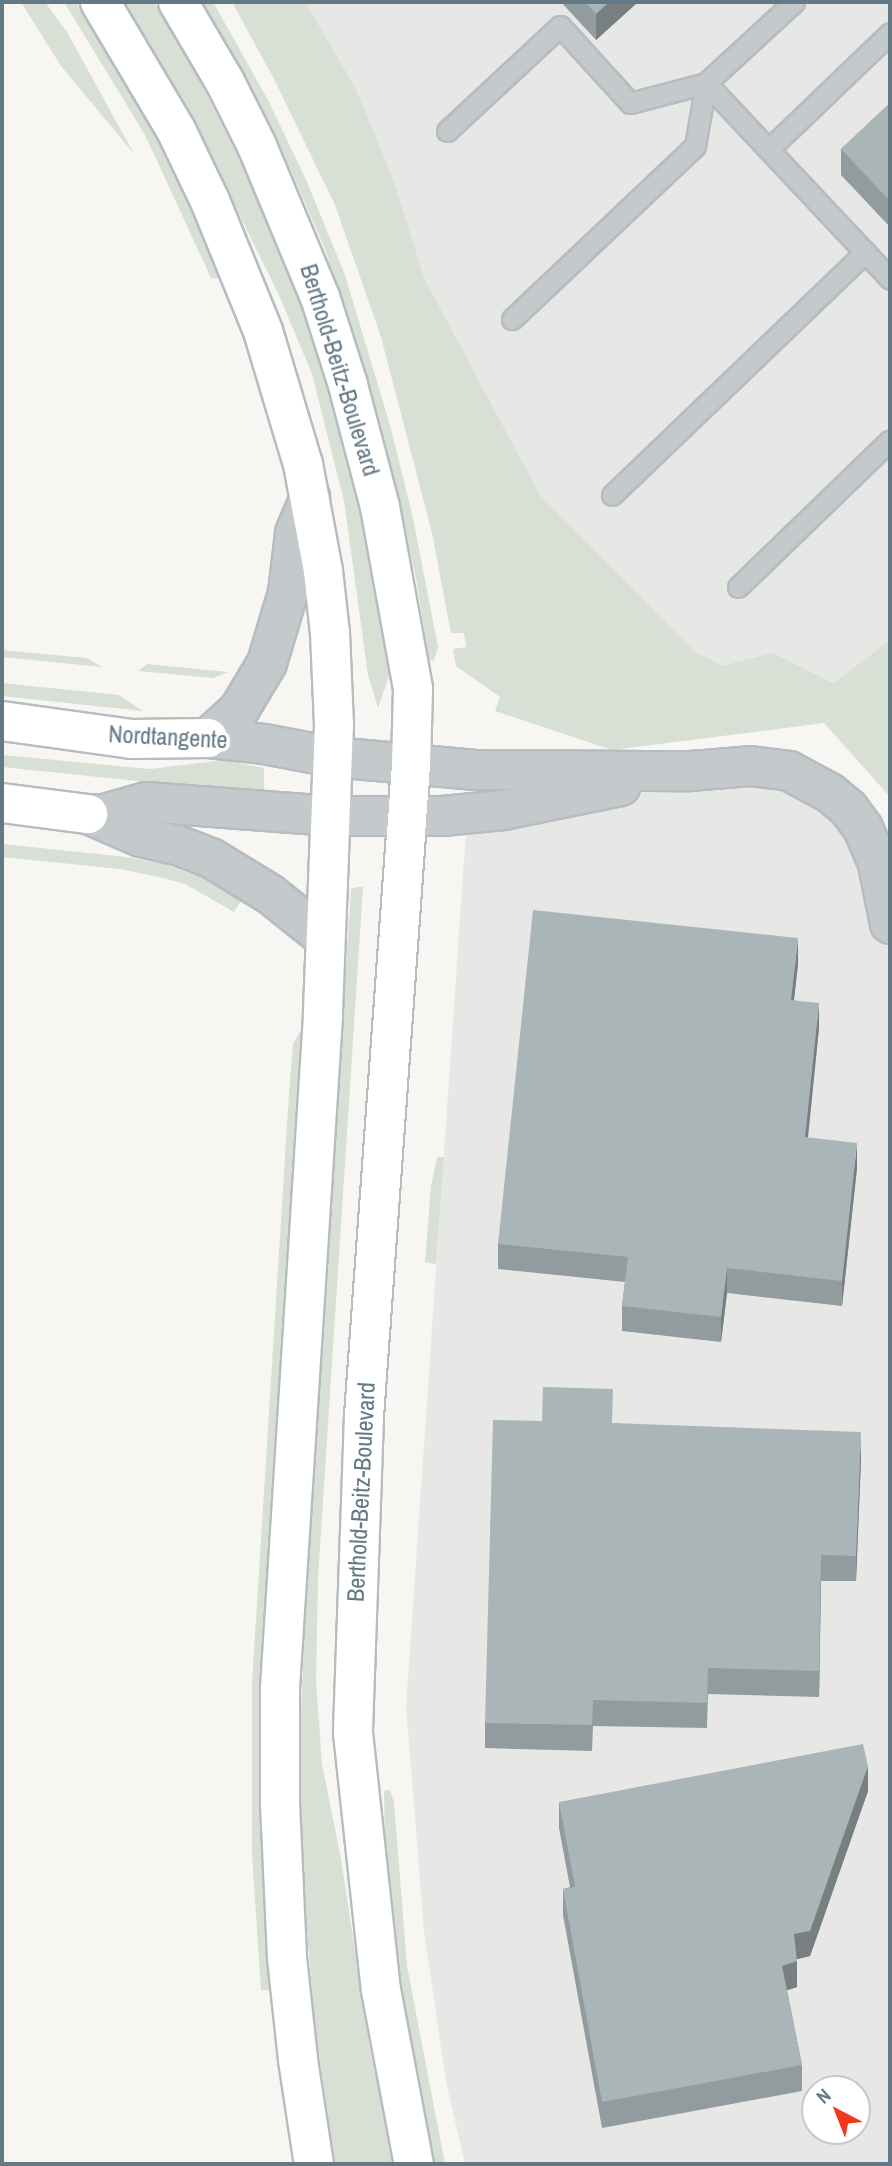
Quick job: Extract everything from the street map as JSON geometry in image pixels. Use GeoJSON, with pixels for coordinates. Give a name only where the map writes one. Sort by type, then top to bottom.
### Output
{"type":"FeatureCollection","features":[{"type":"Feature","properties":{"kind":"main road"},"geometry":{"type":"LineString","coordinates":[[100,2],[164,109],[210,201],[263,331],[306,481],[330,633],[333,757],[317,1123],[280,1689],[280,1803],[287,1958],[298,2060],[314,2164]]}},
{"type":"Feature","properties":{"kind":"main road","name":"Berthold-Beitz-Boulevard"},"geometry":{"type":"LineString","coordinates":[[178,2],[225,82],[272,177],[334,338],[377,496],[408,653],[412,689],[411,765],[364,1416],[353,1733],[381,1990],[414,2164]]}},
{"type":"Feature","properties":{"kind":"main road","name":"Nordtangente"},"geometry":{"type":"LineString","coordinates":[[2,721],[132,739],[208,738]]}},
{"type":"Feature","properties":{"kind":"main road"},"geometry":{"type":"LineString","coordinates":[[2,803],[88,814]]}},
{"type":"Feature","properties":{"kind":"street"},"geometry":{"type":"LineString","coordinates":[[208,738],[240,710],[267,663],[288,593],[293,539],[306,481]]}},
{"type":"Feature","properties":{"kind":"street","name":"Nordtangente"},"geometry":{"type":"LineString","coordinates":[[208,738],[264,744],[333,757]]}},
{"type":"Feature","properties":{"kind":"street"},"geometry":{"type":"LineString","coordinates":[[333,757],[512,771],[691,771],[750,766],[775,768],[802,777],[830,793],[855,817],[873,848],[890,924]]}},
{"type":"Feature","properties":{"kind":"street"},"geometry":{"type":"LineString","coordinates":[[88,814],[104,814],[146,802],[331,816],[407,817],[504,810],[691,771]]}},
{"type":"Feature","properties":{"kind":"street"},"geometry":{"type":"LineString","coordinates":[[88,814],[141,837],[177,845],[211,858],[270,894],[325,938]]}},
{"type":"Feature","properties":{"kind":"lane"},"geometry":{"type":"LineString","coordinates":[[447,131],[560,26],[631,103],[706,83],[794,2]]}},
{"type":"Feature","properties":{"kind":"lane"},"geometry":{"type":"LineString","coordinates":[[770,148],[890,33]]}},
{"type":"Feature","properties":{"kind":"lane"},"geometry":{"type":"LineString","coordinates":[[706,83],[770,148],[890,279]]}},
{"type":"Feature","properties":{"kind":"lane"},"geometry":{"type":"LineString","coordinates":[[512,319],[695,146],[706,83]]}},
{"type":"Feature","properties":{"kind":"lane"},"geometry":{"type":"LineString","coordinates":[[612,495],[865,252]]}},
{"type":"Feature","properties":{"kind":"lane"},"geometry":{"type":"LineString","coordinates":[[738,587],[890,440]]}},
{"type":"Feature","properties":{"kind":"shaded area"},"geometry":{"type":"Polygon","coordinates":[[[21,2],[45,2],[67,32],[134,154],[61,66],[21,2]]]}},
{"type":"Feature","properties":{"kind":"shaded area"},"geometry":{"type":"Polygon","coordinates":[[[64,2],[76,2],[138,103],[188,201],[220,279],[211,278],[145,135],[64,2]]]}},
{"type":"Feature","properties":{"kind":"shaded area"},"geometry":{"type":"Polygon","coordinates":[[[123,2],[154,2],[185,52],[270,219],[309,322],[359,507],[387,649],[389,676],[378,708],[368,675],[344,501],[312,374],[279,295],[195,125],[123,2]]]}},
{"type":"Feature","properties":{"kind":"shaded area"},"geometry":{"type":"Polygon","coordinates":[[[202,2],[213,2],[268,100],[307,182],[345,275],[390,425],[413,518],[438,647],[434,661],[429,660],[416,578],[378,415],[325,249],[276,136],[202,2]]]}},
{"type":"Feature","properties":{"kind":"shaded area"},"geometry":{"type":"Polygon","coordinates":[[[232,2],[305,2],[355,87],[394,181],[425,280],[540,495],[695,652],[722,666],[773,653],[833,683],[890,640],[890,797],[824,723],[612,750],[495,711],[500,697],[456,666],[453,649],[466,647],[464,633],[451,633],[432,533],[381,337],[335,205],[274,79],[232,2]]]}},
{"type":"Feature","properties":{"kind":"shaded area"},"geometry":{"type":"Polygon","coordinates":[[[305,2],[890,2],[890,640],[833,683],[773,653],[628,705],[425,280],[394,181],[305,2]]]}},
{"type":"Feature","properties":{"kind":"shaded area"},"geometry":{"type":"Polygon","coordinates":[[[2,650],[87,658],[102,667],[2,657],[2,650]]]}},
{"type":"Feature","properties":{"kind":"shaded area"},"geometry":{"type":"Polygon","coordinates":[[[147,664],[228,672],[213,678],[138,671],[147,664]]]}},
{"type":"Feature","properties":{"kind":"shaded area"},"geometry":{"type":"Polygon","coordinates":[[[2,683],[119,695],[143,711],[2,696],[2,683]]]}},
{"type":"Feature","properties":{"kind":"shaded area"},"geometry":{"type":"Polygon","coordinates":[[[2,755],[150,769],[224,760],[264,768],[264,794],[2,767],[2,755]]]}},
{"type":"Feature","properties":{"kind":"shaded area"},"geometry":{"type":"Polygon","coordinates":[[[735,765],[840,795],[890,936],[889,2164],[465,2164],[446,2082],[424,1931],[406,1707],[467,816],[735,765]]]}},
{"type":"Feature","properties":{"kind":"shaded area"},"geometry":{"type":"Polygon","coordinates":[[[2,844],[126,857],[164,864],[200,877],[241,901],[234,912],[185,884],[159,877],[120,869],[2,857],[2,844]]]}},
{"type":"Feature","properties":{"kind":"shaded area"},"geometry":{"type":"Polygon","coordinates":[[[363,887],[318,1578],[316,1681],[322,1764],[341,1859],[370,2049],[394,2164],[335,2164],[315,2028],[302,1872],[300,1729],[309,1537],[351,889],[363,887]]]}},
{"type":"Feature","properties":{"kind":"shaded area"},"geometry":{"type":"Polygon","coordinates":[[[301,1030],[261,1681],[262,1854],[270,1990],[261,1990],[252,1854],[252,1683],[289,1093],[293,1044],[301,1030]]]}},
{"type":"Feature","properties":{"kind":"shaded area"},"geometry":{"type":"Polygon","coordinates":[[[437,1157],[444,1157],[436,1264],[425,1262],[431,1186],[437,1157]]]}},
{"type":"Feature","properties":{"kind":"shaded area"},"geometry":{"type":"Polygon","coordinates":[[[390,1790],[394,1802],[407,1966],[445,2164],[435,2164],[403,2001],[385,1849],[384,1791],[390,1790]]]}},
{"type":"Feature","properties":{"kind":"building"},"geometry":{"type":"Polygon","coordinates":[[[585,2],[609,2],[596,14],[585,2]]]}},
{"type":"Feature","properties":{"kind":"building"},"geometry":{"type":"Polygon","coordinates":[[[890,103],[890,201],[841,149],[890,103]]]}},
{"type":"Feature","properties":{"kind":"building"},"geometry":{"type":"Polygon","coordinates":[[[533,910],[798,938],[791,1000],[819,1003],[805,1137],[857,1143],[842,1281],[727,1268],[721,1317],[622,1306],[628,1257],[498,1244],[533,910]]]}},
{"type":"Feature","properties":{"kind":"building"},"geometry":{"type":"Polygon","coordinates":[[[543,1387],[613,1389],[612,1423],[861,1432],[856,1556],[821,1555],[819,1671],[708,1668],[707,1703],[593,1700],[592,1725],[485,1723],[493,1420],[542,1421],[543,1387]]]}},
{"type":"Feature","properties":{"kind":"building"},"geometry":{"type":"Polygon","coordinates":[[[863,1744],[868,1766],[810,1931],[794,1934],[797,1961],[782,1966],[802,2065],[602,2102],[563,1889],[575,1887],[559,1802],[863,1744]]]}}]}
